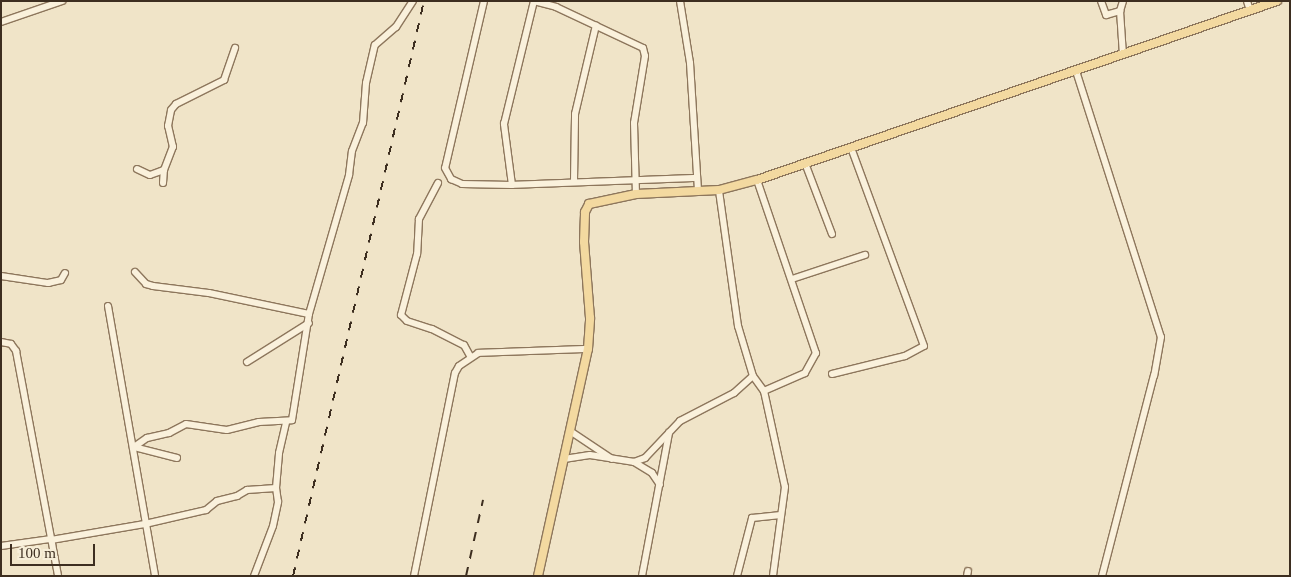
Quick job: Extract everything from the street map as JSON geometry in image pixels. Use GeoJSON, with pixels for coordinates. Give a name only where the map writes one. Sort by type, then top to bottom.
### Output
{"type":"FeatureCollection","features":[{"type":"Feature","properties":{"kind":"main road"},"geometry":{"type":"LineString","coordinates":[[538,576],[588,350],[584,212],[595,200],[636,194],[718,190],[757,180],[1277,1]]}},
{"type":"Feature","properties":{"kind":"street"},"geometry":{"type":"LineString","coordinates":[[1,22],[62,1]]}},
{"type":"Feature","properties":{"kind":"street"},"geometry":{"type":"LineString","coordinates":[[254,576],[273,526],[278,502],[276,488],[279,452],[286,422],[294,414],[309,314],[349,175],[352,151],[363,123],[366,83],[375,45],[396,27],[413,1]]}},
{"type":"Feature","properties":{"kind":"street"},"geometry":{"type":"LineString","coordinates":[[484,1],[445,168],[456,183],[512,185],[574,181],[697,178]]}},
{"type":"Feature","properties":{"kind":"street"},"geometry":{"type":"LineString","coordinates":[[512,185],[504,124],[534,1],[596,25],[643,48],[645,56],[634,123],[636,194]]}},
{"type":"Feature","properties":{"kind":"street"},"geometry":{"type":"LineString","coordinates":[[680,1],[689,56],[698,191]]}},
{"type":"Feature","properties":{"kind":"street"},"geometry":{"type":"LineString","coordinates":[[1101,1],[1106,15],[1120,11]]}},
{"type":"Feature","properties":{"kind":"street"},"geometry":{"type":"LineString","coordinates":[[1123,1],[1120,11],[1123,55]]}},
{"type":"Feature","properties":{"kind":"street"},"geometry":{"type":"LineString","coordinates":[[1247,1],[1250,11]]}},
{"type":"Feature","properties":{"kind":"street"},"geometry":{"type":"LineString","coordinates":[[574,181],[575,114],[596,25]]}},
{"type":"Feature","properties":{"kind":"street"},"geometry":{"type":"LineString","coordinates":[[163,183],[164,170],[173,147],[168,126],[171,110],[176,104],[224,80],[236,48]]}},
{"type":"Feature","properties":{"kind":"street"},"geometry":{"type":"LineString","coordinates":[[1076,71],[1161,337],[1159,355],[1102,576]]}},
{"type":"Feature","properties":{"kind":"street"},"geometry":{"type":"LineString","coordinates":[[832,374],[905,356],[924,346],[851,148]]}},
{"type":"Feature","properties":{"kind":"street"},"geometry":{"type":"LineString","coordinates":[[805,163],[832,234]]}},
{"type":"Feature","properties":{"kind":"street"},"geometry":{"type":"LineString","coordinates":[[137,168],[150,175],[164,170]]}},
{"type":"Feature","properties":{"kind":"street"},"geometry":{"type":"LineString","coordinates":[[757,180],[816,353],[805,373],[764,390]]}},
{"type":"Feature","properties":{"kind":"street"},"geometry":{"type":"LineString","coordinates":[[438,183],[419,219],[416,254],[401,315],[407,321],[432,329],[464,345],[470,356]]}},
{"type":"Feature","properties":{"kind":"street"},"geometry":{"type":"LineString","coordinates":[[718,190],[738,326],[753,376],[764,390],[785,487],[773,576]]}},
{"type":"Feature","properties":{"kind":"street"},"geometry":{"type":"LineString","coordinates":[[792,279],[866,255]]}},
{"type":"Feature","properties":{"kind":"street"},"geometry":{"type":"LineString","coordinates":[[135,272],[146,284],[153,286],[209,293],[309,314]]}},
{"type":"Feature","properties":{"kind":"street"},"geometry":{"type":"LineString","coordinates":[[1,276],[48,283],[61,280],[65,273]]}},
{"type":"Feature","properties":{"kind":"street"},"geometry":{"type":"LineString","coordinates":[[108,306],[155,576]]}},
{"type":"Feature","properties":{"kind":"street"},"geometry":{"type":"LineString","coordinates":[[247,362],[309,323]]}},
{"type":"Feature","properties":{"kind":"street"},"geometry":{"type":"LineString","coordinates":[[1,342],[11,344],[16,351],[58,576]]}},
{"type":"Feature","properties":{"kind":"street"},"geometry":{"type":"LineString","coordinates":[[414,576],[454,373],[470,356],[491,352],[588,350]]}},
{"type":"Feature","properties":{"kind":"street"},"geometry":{"type":"LineString","coordinates":[[634,462],[645,458],[680,421],[734,393],[753,376]]}},
{"type":"Feature","properties":{"kind":"street"},"geometry":{"type":"LineString","coordinates":[[134,447],[147,438],[169,433],[186,424],[219,430],[259,422],[286,422]]}},
{"type":"Feature","properties":{"kind":"street"},"geometry":{"type":"LineString","coordinates":[[570,431],[613,460]]}},
{"type":"Feature","properties":{"kind":"street"},"geometry":{"type":"LineString","coordinates":[[642,576],[669,433]]}},
{"type":"Feature","properties":{"kind":"street"},"geometry":{"type":"LineString","coordinates":[[134,447],[176,458]]}},
{"type":"Feature","properties":{"kind":"street"},"geometry":{"type":"LineString","coordinates":[[564,459],[590,455],[634,462],[652,472],[660,485]]}},
{"type":"Feature","properties":{"kind":"street"},"geometry":{"type":"LineString","coordinates":[[1,546],[145,524],[206,510],[217,501],[237,496],[247,490],[276,488]]}},
{"type":"Feature","properties":{"kind":"street"},"geometry":{"type":"LineString","coordinates":[[737,576],[752,518],[781,515]]}},
{"type":"Feature","properties":{"kind":"railway"},"geometry":{"type":"LineString","coordinates":[[293,576],[424,1]]}},
{"type":"Feature","properties":{"kind":"railway"},"geometry":{"type":"LineString","coordinates":[[466,576],[483,500]]}}]}
